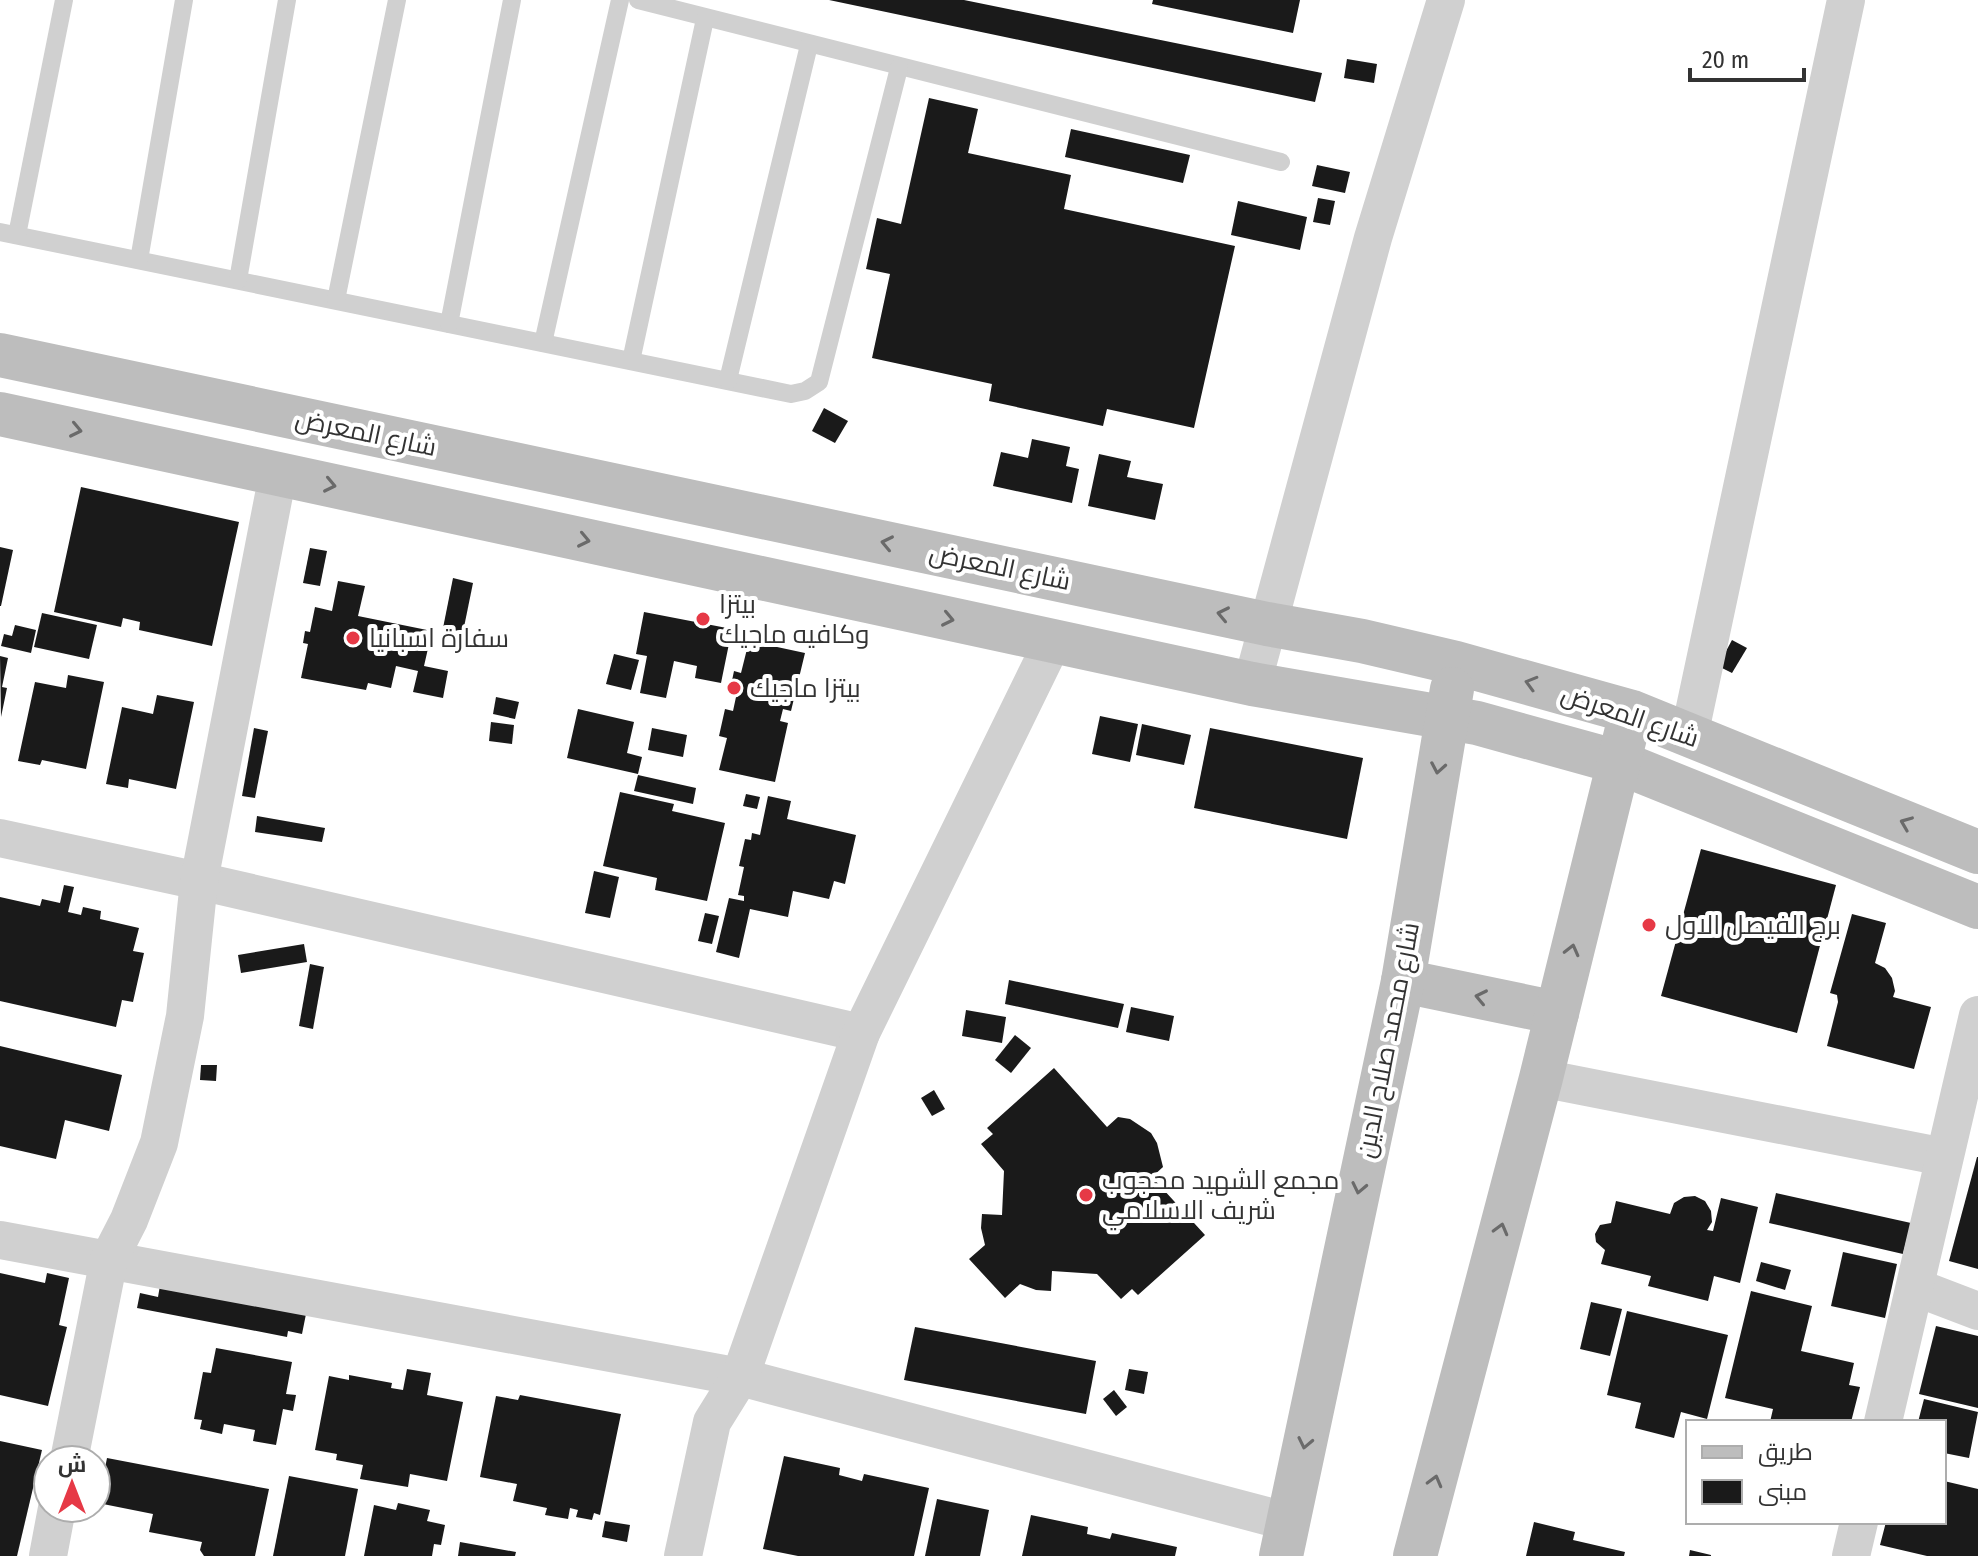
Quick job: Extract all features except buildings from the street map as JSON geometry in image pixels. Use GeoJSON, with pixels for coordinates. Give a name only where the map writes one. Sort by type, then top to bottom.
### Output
{"type":"FeatureCollection","features":[{"type":"Feature","properties":{"kind":"main road","name":"شارع المعرض"},"geometry":{"type":"LineString","coordinates":[[0,355],[1456,663],[1632,712],[1978,852]]}},
{"type":"Feature","properties":{"kind":"main road","name":"شارع المعرض"},"geometry":{"type":"LineString","coordinates":[[0,414],[1252,684],[1477,723],[1618,762],[1978,907]]}},
{"type":"Feature","properties":{"kind":"main road","name":"شارع محمد صلاح الدين"},"geometry":{"type":"LineString","coordinates":[[1285,1539],[1403,981],[1456,663]]}},
{"type":"Feature","properties":{"kind":"main road"},"geometry":{"type":"LineString","coordinates":[[1415,1556],[1541,1078],[1632,712]]}},
{"type":"Feature","properties":{"kind":"main road"},"geometry":{"type":"LineString","coordinates":[[1403,981],[1557,1013]]}},
{"type":"Feature","properties":{"kind":"street"},"geometry":{"type":"LineString","coordinates":[[1252,684],[1373,238],[1446,0]]}},
{"type":"Feature","properties":{"kind":"street"},"geometry":{"type":"LineString","coordinates":[[1689,736],[1846,0]]}},
{"type":"Feature","properties":{"kind":"street"},"geometry":{"type":"LineString","coordinates":[[72,1444],[109,1259],[129,1220],[159,1143],[185,1016],[199,881],[278,474]]}},
{"type":"Feature","properties":{"kind":"street"},"geometry":{"type":"LineString","coordinates":[[683,1556],[712,1422],[740,1377],[861,1033],[1053,641]]}},
{"type":"Feature","properties":{"kind":"street"},"geometry":{"type":"LineString","coordinates":[[0,838],[861,1033]]}},
{"type":"Feature","properties":{"kind":"street"},"geometry":{"type":"LineString","coordinates":[[1883,1420],[1978,1015]]}},
{"type":"Feature","properties":{"kind":"street"},"geometry":{"type":"LineString","coordinates":[[1541,1078],[1944,1157]]}},
{"type":"Feature","properties":{"kind":"street"},"geometry":{"type":"LineString","coordinates":[[0,1240],[740,1377],[1285,1539]]}},
{"type":"Feature","properties":{"kind":"street"},"geometry":{"type":"LineString","coordinates":[[1915,1287],[1978,1311]]}},
{"type":"Feature","properties":{"kind":"street"},"geometry":{"type":"LineString","coordinates":[[48,1556],[54,1524]]}},
{"type":"Feature","properties":{"kind":"street"},"geometry":{"type":"LineString","coordinates":[[1851,1556],[1859,1524]]}},
{"type":"Feature","properties":{"kind":"lane"},"geometry":{"type":"LineString","coordinates":[[64,0],[9,234],[791,394],[805,391],[819,382],[899,68]]}},
{"type":"Feature","properties":{"kind":"lane"},"geometry":{"type":"LineString","coordinates":[[139,260],[184,0]]}},
{"type":"Feature","properties":{"kind":"lane"},"geometry":{"type":"LineString","coordinates":[[238,280],[287,0]]}},
{"type":"Feature","properties":{"kind":"lane"},"geometry":{"type":"LineString","coordinates":[[336,300],[397,0]]}},
{"type":"Feature","properties":{"kind":"lane"},"geometry":{"type":"LineString","coordinates":[[449,324],[512,0]]}},
{"type":"Feature","properties":{"kind":"lane"},"geometry":{"type":"LineString","coordinates":[[543,343],[620,0]]}},
{"type":"Feature","properties":{"kind":"lane"},"geometry":{"type":"LineString","coordinates":[[638,0],[1281,162]]}},
{"type":"Feature","properties":{"kind":"lane"},"geometry":{"type":"LineString","coordinates":[[631,361],[705,19]]}},
{"type":"Feature","properties":{"kind":"lane"},"geometry":{"type":"LineString","coordinates":[[728,380],[809,45]]}},
{"type":"Feature","properties":{"kind":"place","name":"بيتزا وكافيه ماجيك"},"geometry":{"type":"Point","coordinates":[703,619]}},
{"type":"Feature","properties":{"kind":"place","name":"سفارة اسبانيا"},"geometry":{"type":"Point","coordinates":[353,638]}},
{"type":"Feature","properties":{"kind":"place","name":"بيتزا ماجيك"},"geometry":{"type":"Point","coordinates":[734,688]}},
{"type":"Feature","properties":{"kind":"place","name":"برج الفيصل الاول"},"geometry":{"type":"Point","coordinates":[1649,925]}},
{"type":"Feature","properties":{"kind":"place","name":"مجمع الشهيد محجوب شريف الاسلامي"},"geometry":{"type":"Point","coordinates":[1086,1195]}}]}
